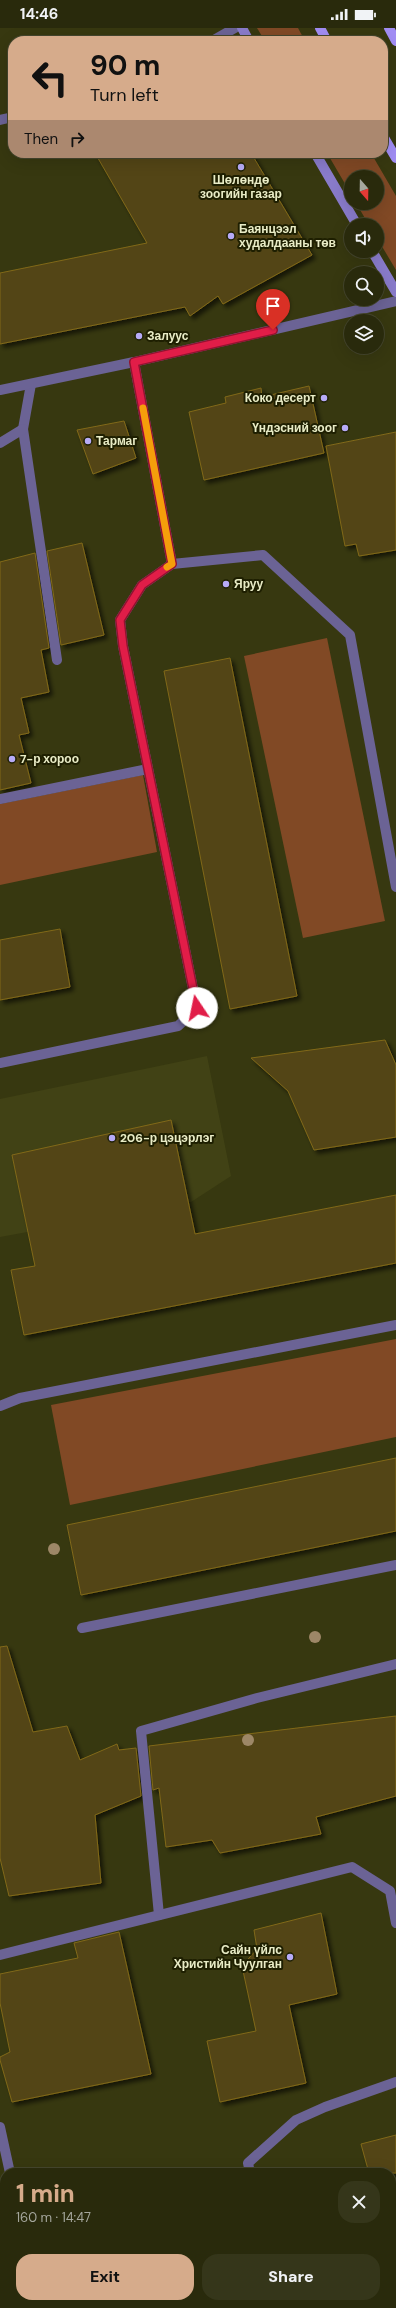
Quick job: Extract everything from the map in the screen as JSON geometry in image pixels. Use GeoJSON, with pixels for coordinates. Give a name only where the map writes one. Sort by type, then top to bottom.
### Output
{"type":"FeatureCollection","features":[{"type":"Feature","properties":{"kind":"main road"},"geometry":{"type":"LineString","coordinates":[[389,28],[396,41]]}},
{"type":"Feature","properties":{"kind":"main road"},"geometry":{"type":"LineString","coordinates":[[388,144],[396,158]]}},
{"type":"Feature","properties":{"kind":"street"},"geometry":{"type":"LineString","coordinates":[[221,36],[235,28]]}},
{"type":"Feature","properties":{"kind":"street"},"geometry":{"type":"LineString","coordinates":[[318,158],[353,218]]}},
{"type":"Feature","properties":{"kind":"street"},"geometry":{"type":"LineString","coordinates":[[376,258],[396,292]]}},
{"type":"Feature","properties":{"kind":"street"},"geometry":{"type":"LineString","coordinates":[[0,390],[134,362],[396,301]]}},
{"type":"Feature","properties":{"kind":"street"},"geometry":{"type":"LineString","coordinates":[[134,362],[172,564]]}},
{"type":"Feature","properties":{"kind":"street"},"geometry":{"type":"LineString","coordinates":[[31,384],[23,429],[57,660]]}},
{"type":"Feature","properties":{"kind":"street"},"geometry":{"type":"LineString","coordinates":[[0,443],[23,429]]}},
{"type":"Feature","properties":{"kind":"street"},"geometry":{"type":"LineString","coordinates":[[0,1062],[178,1026],[197,1008],[123,646],[120,620],[142,585],[172,564],[263,555],[350,636],[396,887]]}},
{"type":"Feature","properties":{"kind":"street"},"geometry":{"type":"LineString","coordinates":[[0,799],[148,769]]}},
{"type":"Feature","properties":{"kind":"street"},"geometry":{"type":"LineString","coordinates":[[0,1406],[20,1398],[396,1325]]}},
{"type":"Feature","properties":{"kind":"street"},"geometry":{"type":"LineString","coordinates":[[82,1628],[396,1565]]}},
{"type":"Feature","properties":{"kind":"street"},"geometry":{"type":"LineString","coordinates":[[159,1915],[141,1731],[257,1698],[396,1664]]}},
{"type":"Feature","properties":{"kind":"street"},"geometry":{"type":"LineString","coordinates":[[0,1955],[352,1867],[390,1891],[396,1924]]}},
{"type":"Feature","properties":{"kind":"street"},"geometry":{"type":"LineString","coordinates":[[249,2168],[248,2163],[296,2120],[325,2106],[396,2082]]}},
{"type":"Feature","properties":{"kind":"street"},"geometry":{"type":"LineString","coordinates":[[0,2127],[9,2168]]}},
{"type":"Feature","properties":{"kind":"shaded area"},"geometry":{"type":"Polygon","coordinates":[[[257,28],[298,28],[302,36],[262,36],[257,28]]]}},
{"type":"Feature","properties":{"kind":"shaded area"},"geometry":{"type":"Polygon","coordinates":[[[330,158],[374,158],[381,170],[344,170],[344,182],[330,158]]]}},
{"type":"Feature","properties":{"kind":"shaded area"},"geometry":{"type":"Polygon","coordinates":[[[384,175],[396,196],[396,270],[384,250],[384,218],[365,218],[360,210],[384,210],[384,175]]]}},
{"type":"Feature","properties":{"kind":"shaded area"},"geometry":{"type":"Polygon","coordinates":[[[327,638],[385,921],[303,938],[244,656],[327,638]]]}},
{"type":"Feature","properties":{"kind":"shaded area"},"geometry":{"type":"Polygon","coordinates":[[[143,775],[157,852],[0,885],[0,804],[143,775]]]}},
{"type":"Feature","properties":{"kind":"shaded area","name":"206-р цэцэрлэг"},"geometry":{"type":"Polygon","coordinates":[[[207,1056],[231,1176],[191,1202],[0,1237],[0,1099],[207,1056]]]}},
{"type":"Feature","properties":{"kind":"shaded area"},"geometry":{"type":"Polygon","coordinates":[[[396,1339],[396,1437],[70,1505],[51,1405],[396,1339]]]}},
{"type":"Feature","properties":{"kind":"building"},"geometry":{"type":"Polygon","coordinates":[[[98,158],[254,158],[312,255],[223,304],[218,296],[190,316],[185,307],[0,344],[0,273],[147,243],[98,158]]]}},
{"type":"Feature","properties":{"kind":"building"},"geometry":{"type":"Polygon","coordinates":[[[309,386],[324,453],[204,480],[189,412],[226,403],[225,397],[261,388],[262,397],[309,386]]]}},
{"type":"Feature","properties":{"kind":"building"},"geometry":{"type":"Polygon","coordinates":[[[124,421],[136,458],[93,474],[77,430],[124,421]]]}},
{"type":"Feature","properties":{"kind":"building"},"geometry":{"type":"Polygon","coordinates":[[[396,432],[396,550],[359,556],[356,544],[345,546],[326,446],[396,432]]]}},
{"type":"Feature","properties":{"kind":"building"},"geometry":{"type":"Polygon","coordinates":[[[82,543],[104,635],[61,645],[47,551],[82,543]]]}},
{"type":"Feature","properties":{"kind":"building"},"geometry":{"type":"Polygon","coordinates":[[[35,553],[49,648],[41,650],[49,692],[21,698],[29,733],[19,735],[31,783],[0,790],[0,562],[35,553]]]}},
{"type":"Feature","properties":{"kind":"building"},"geometry":{"type":"Polygon","coordinates":[[[230,658],[297,996],[230,1009],[164,671],[230,658]]]}},
{"type":"Feature","properties":{"kind":"building"},"geometry":{"type":"Polygon","coordinates":[[[60,929],[70,987],[0,1000],[0,940],[60,929]]]}},
{"type":"Feature","properties":{"kind":"building"},"geometry":{"type":"Polygon","coordinates":[[[385,1040],[396,1065],[396,1137],[314,1150],[288,1091],[251,1058],[385,1040]]]}},
{"type":"Feature","properties":{"kind":"building"},"geometry":{"type":"Polygon","coordinates":[[[171,1120],[195,1234],[396,1195],[396,1263],[24,1335],[11,1270],[35,1266],[12,1155],[171,1120]]]}},
{"type":"Feature","properties":{"kind":"building"},"geometry":{"type":"Polygon","coordinates":[[[396,1458],[396,1531],[81,1595],[67,1525],[396,1458]]]}},
{"type":"Feature","properties":{"kind":"building"},"geometry":{"type":"Polygon","coordinates":[[[7,1646],[33,1732],[67,1726],[80,1760],[117,1744],[119,1750],[136,1748],[141,1796],[95,1815],[101,1883],[9,1896],[0,1858],[0,1647],[7,1646]]]}},
{"type":"Feature","properties":{"kind":"building"},"geometry":{"type":"Polygon","coordinates":[[[396,1716],[396,1796],[316,1817],[321,1834],[220,1853],[212,1840],[166,1847],[159,1788],[153,1790],[149,1746],[396,1716]]]}},
{"type":"Feature","properties":{"kind":"building"},"geometry":{"type":"Polygon","coordinates":[[[321,1913],[337,1994],[289,2005],[306,2083],[220,2102],[207,2041],[256,2031],[242,1966],[257,1949],[254,1930],[321,1913]]]}},
{"type":"Feature","properties":{"kind":"building"},"geometry":{"type":"Polygon","coordinates":[[[119,1932],[151,2074],[12,2102],[0,2060],[0,2057],[10,2052],[0,2003],[0,1974],[78,1958],[74,1943],[119,1932]]]}},
{"type":"Feature","properties":{"kind":"building"},"geometry":{"type":"Polygon","coordinates":[[[396,2135],[396,2168],[368,2168],[361,2144],[396,2135]]]}},
{"type":"Feature","properties":{"kind":"slow traffic"},"geometry":{"type":"LineString","coordinates":[[143,408],[172,564],[167,567]]}},
{"type":"Feature","properties":{"kind":"place","name":"Шөлөндө зоогийн газар"},"geometry":{"type":"Point","coordinates":[241,167]}},
{"type":"Feature","properties":{"kind":"place","name":"Баянцээл худалдааны төв"},"geometry":{"type":"Point","coordinates":[231,236]}},
{"type":"Feature","properties":{"kind":"place","name":"Залуус"},"geometry":{"type":"Point","coordinates":[139,336]}},
{"type":"Feature","properties":{"kind":"place","name":"Коко десерт"},"geometry":{"type":"Point","coordinates":[324,398]}},
{"type":"Feature","properties":{"kind":"place","name":"Үндэсний зоог"},"geometry":{"type":"Point","coordinates":[345,428]}},
{"type":"Feature","properties":{"kind":"place","name":"Тармаг"},"geometry":{"type":"Point","coordinates":[88,441]}},
{"type":"Feature","properties":{"kind":"place","name":"Яруу"},"geometry":{"type":"Point","coordinates":[226,584]}},
{"type":"Feature","properties":{"kind":"place","name":"7-р хороо"},"geometry":{"type":"Point","coordinates":[12,759]}},
{"type":"Feature","properties":{"kind":"place","name":"206-р цэцэрлэг"},"geometry":{"type":"Point","coordinates":[112,1138]}},
{"type":"Feature","properties":{"kind":"place","name":"Сайн үйлс Христийн Чуулган"},"geometry":{"type":"Point","coordinates":[290,1957]}},
{"type":"Feature","properties":{"kind":"route"},"geometry":{"type":"LineString","coordinates":[[197,1008],[123,646],[120,620],[142,585],[172,564],[134,362],[273,330]]}}]}
